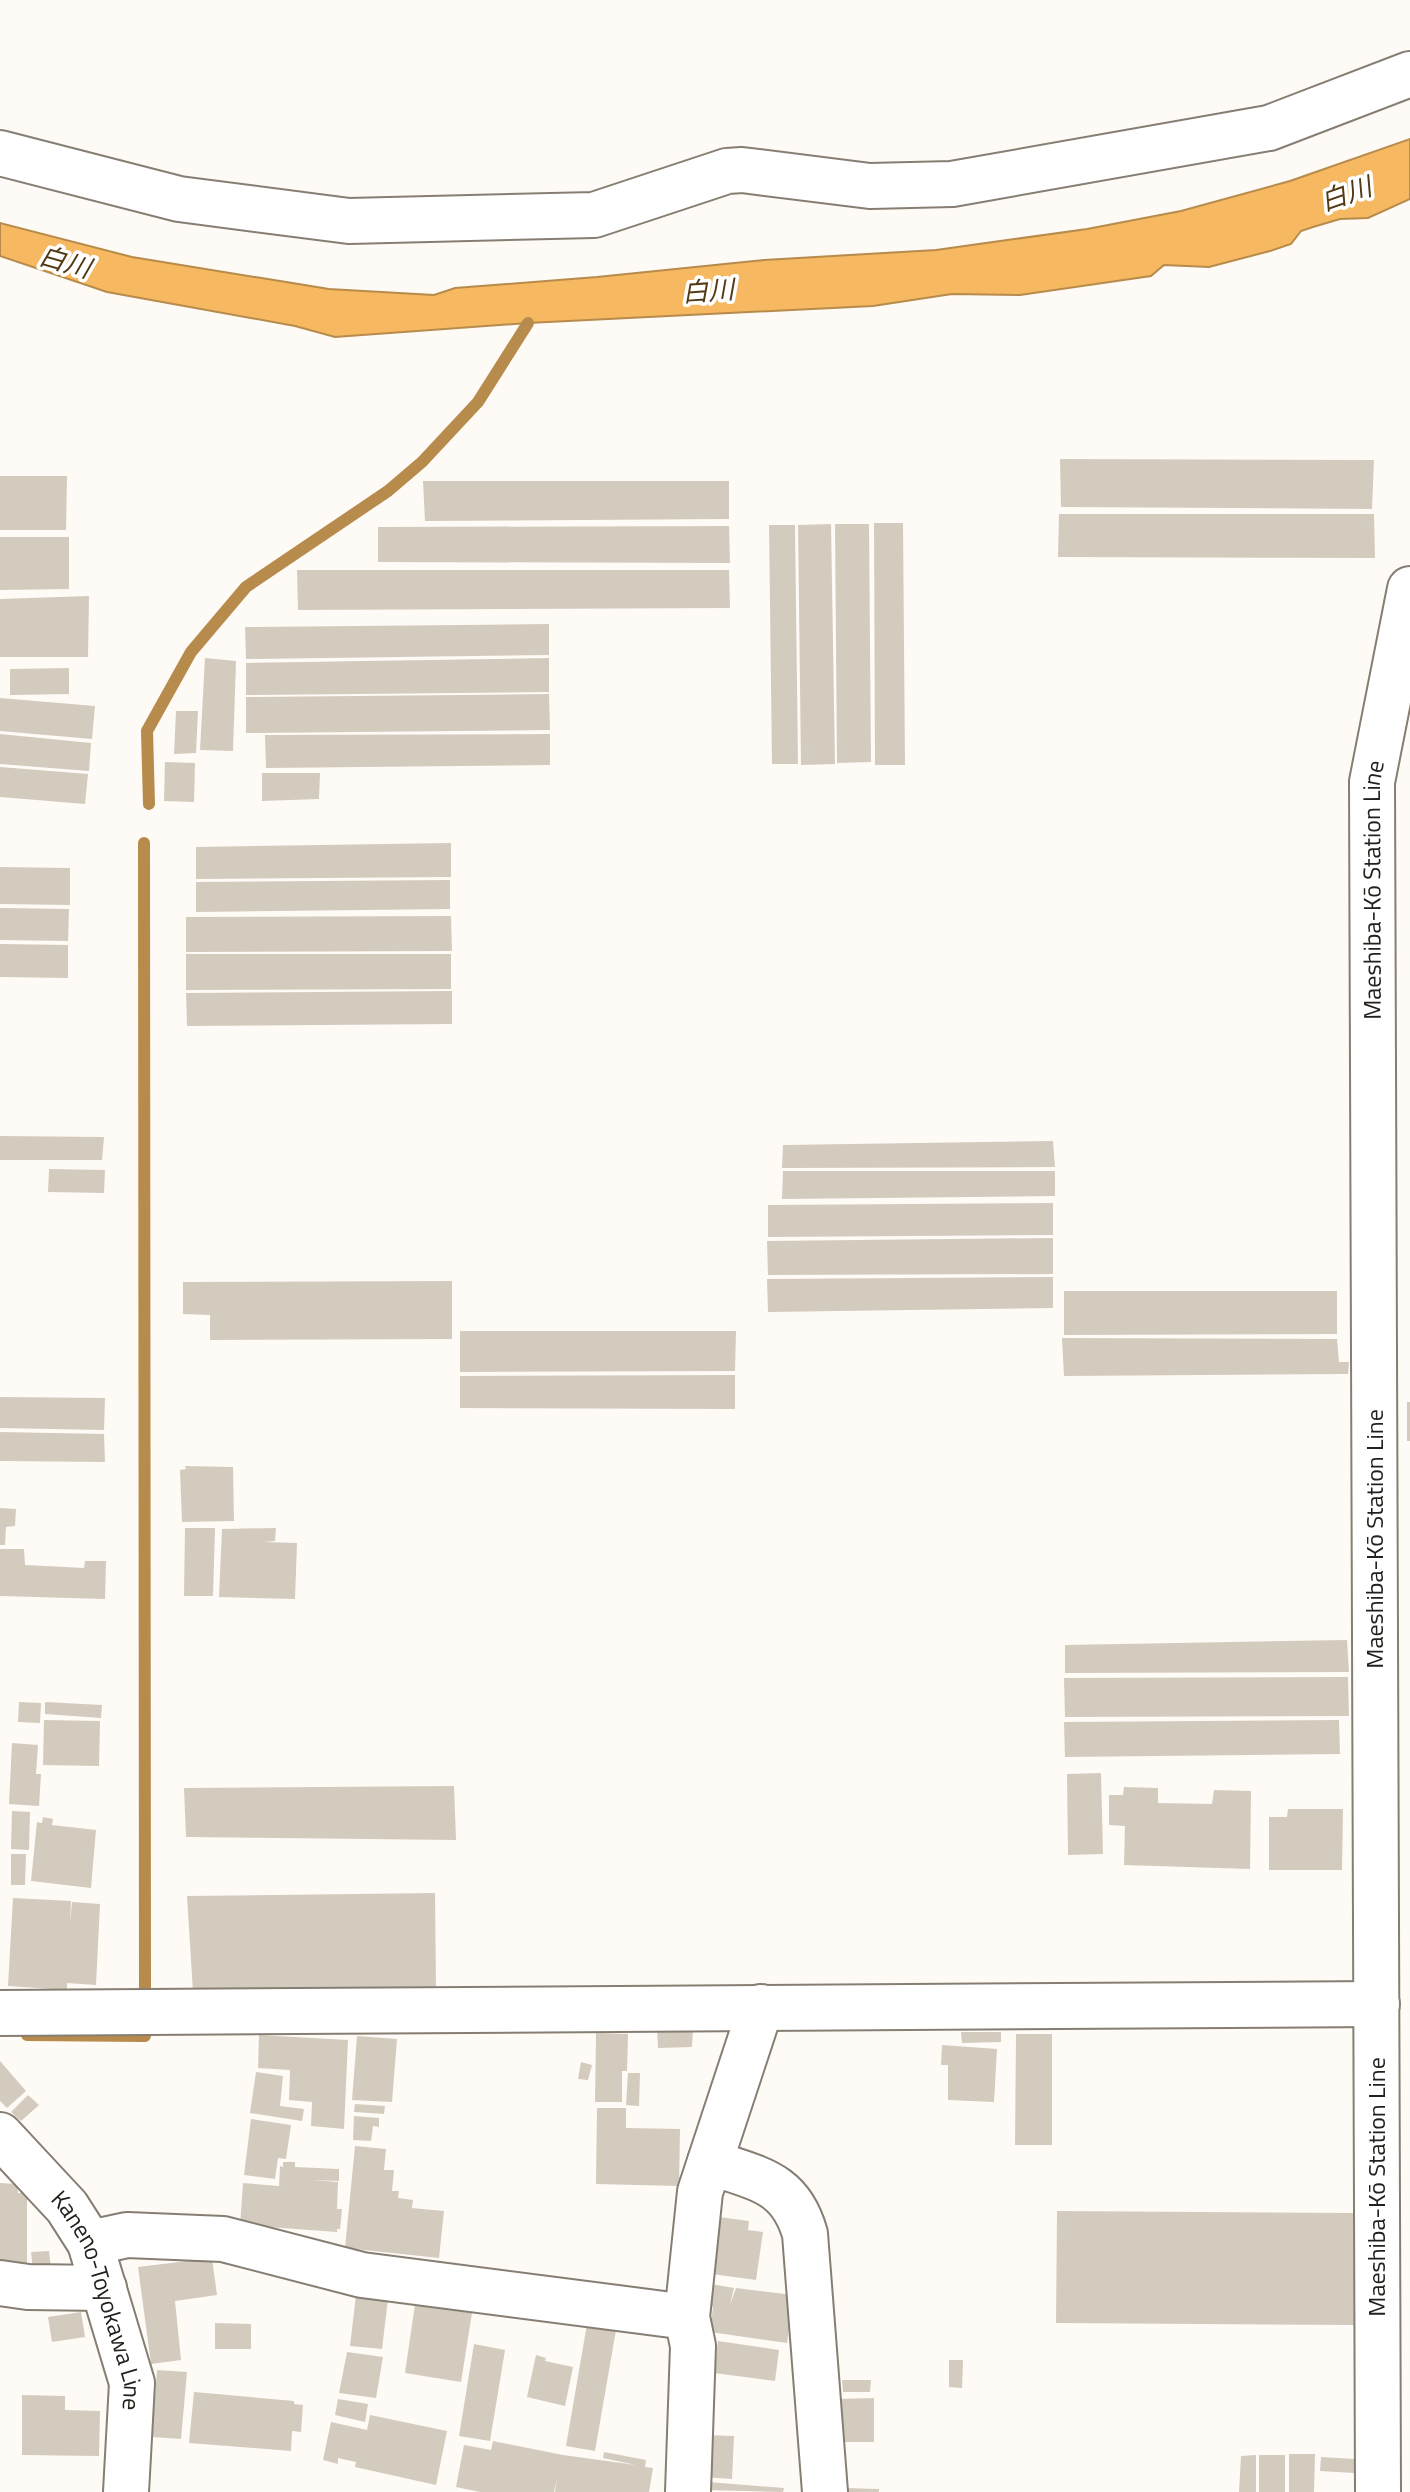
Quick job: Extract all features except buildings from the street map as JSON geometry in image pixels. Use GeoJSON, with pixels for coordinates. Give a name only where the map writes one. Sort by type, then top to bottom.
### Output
{"type":"FeatureCollection","features":[{"type":"Feature","properties":{"kind":"street"},"geometry":{"type":"LineString","coordinates":[[0,153],[179,199],[349,221],[594,215],[727,171],[742,170],[870,186],[952,184],[1269,128],[1410,74]]}},
{"type":"Feature","properties":{"kind":"street","name":"Maeshiba-Kō Station Line"},"geometry":{"type":"LineString","coordinates":[[1378,2492],[1372,782],[1410,589]]}},
{"type":"Feature","properties":{"kind":"street"},"geometry":{"type":"LineString","coordinates":[[0,2013],[1377,2004]]}},
{"type":"Feature","properties":{"kind":"street"},"geometry":{"type":"LineString","coordinates":[[688,2492],[693,2346],[687,2317],[700,2192],[761,2007]]}},
{"type":"Feature","properties":{"kind":"street","name":"Kaneno-Toyokawa Line"},"geometry":{"type":"LineString","coordinates":[[0,2135],[67,2207],[90,2243],[132,2383],[126,2492]]}},
{"type":"Feature","properties":{"kind":"street"},"geometry":{"type":"LineString","coordinates":[[710,2162],[767,2183],[786,2195],[799,2214],[805,2234],[825,2492]]}},
{"type":"Feature","properties":{"kind":"street"},"geometry":{"type":"LineString","coordinates":[[90,2243],[127,2235],[223,2239],[362,2275],[687,2317]]}},
{"type":"Feature","properties":{"kind":"street"},"geometry":{"type":"LineString","coordinates":[[0,2283],[28,2287],[104,2288]]}},
{"type":"Feature","properties":{"kind":"water","name":"白川"},"geometry":{"type":"Polygon","coordinates":[[[1410,139],[1410,199],[1368,218],[1340,219],[1313,227],[1301,231],[1291,244],[1209,267],[1164,265],[1151,276],[1020,295],[952,294],[873,306],[528,323],[335,337],[295,326],[107,292],[0,256],[0,223],[132,257],[329,289],[434,295],[455,288],[764,260],[936,250],[1087,229],[1181,211],[1290,181],[1410,139]]]}},
{"type":"Feature","properties":{"kind":"waterway"},"geometry":{"type":"LineString","coordinates":[[149,804],[147,731],[191,652],[246,587],[388,491],[422,462],[478,402],[528,323]]}},
{"type":"Feature","properties":{"kind":"waterway"},"geometry":{"type":"LineString","coordinates":[[144,843],[145,1994]]}},
{"type":"Feature","properties":{"kind":"waterway"},"geometry":{"type":"LineString","coordinates":[[27,2035],[145,2036],[145,2028]]}}]}
